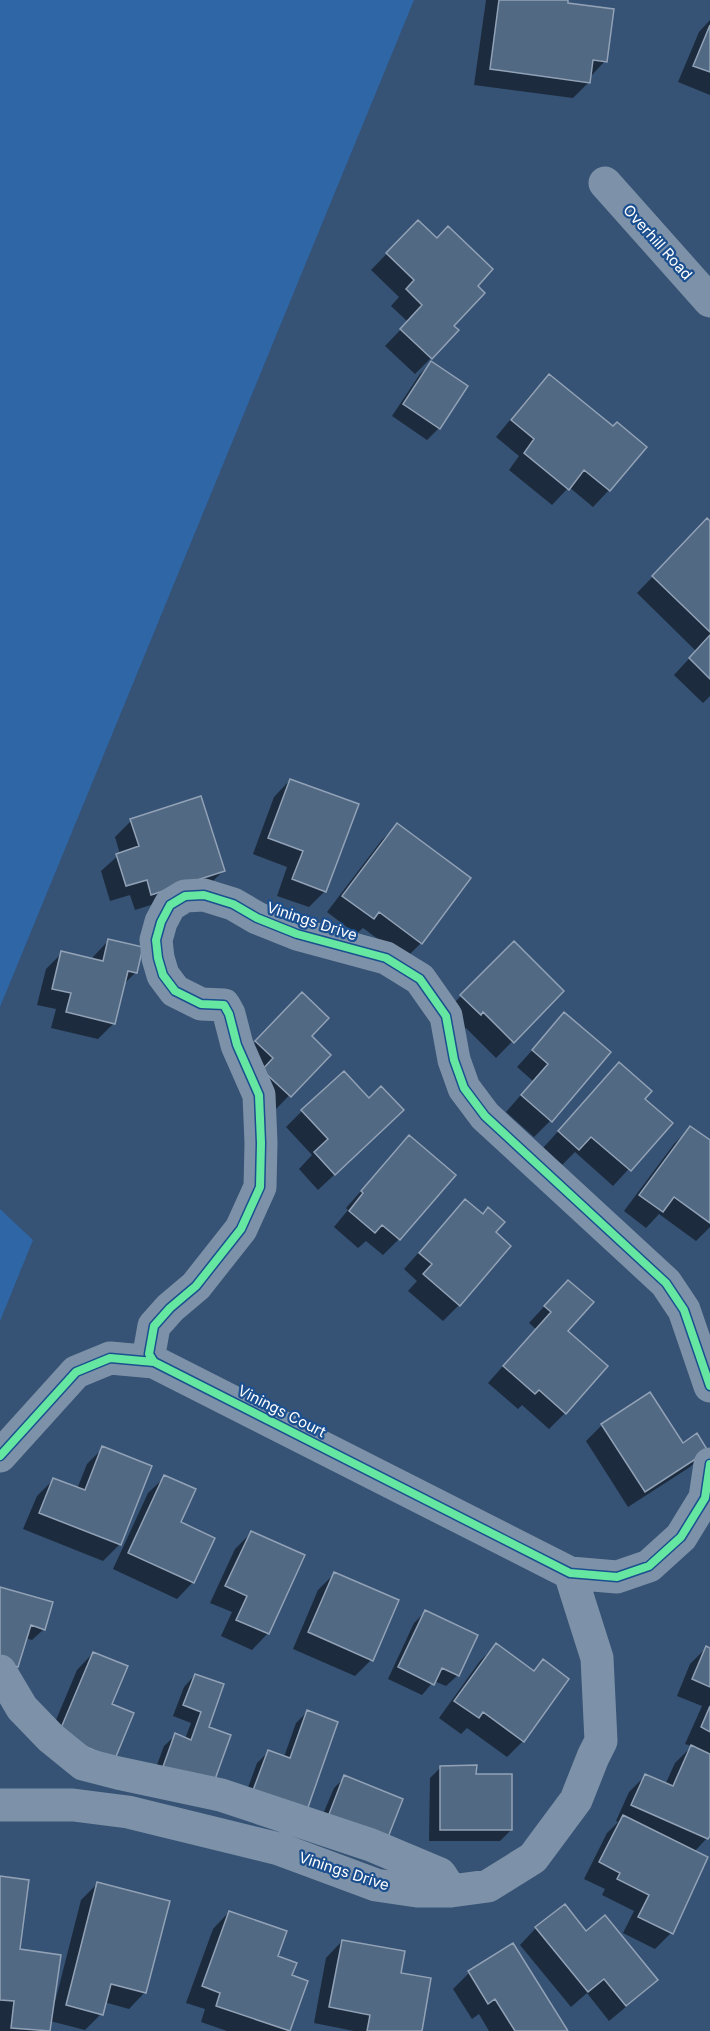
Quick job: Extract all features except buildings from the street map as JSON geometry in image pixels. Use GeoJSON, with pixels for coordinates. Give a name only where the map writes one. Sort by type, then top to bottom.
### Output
{"type":"FeatureCollection","features":[{"type":"Feature","properties":{"kind":"street","name":"Overhill Road"},"geometry":{"type":"LineString","coordinates":[[605,183],[710,301]]}},
{"type":"Feature","properties":{"kind":"street","name":"Vinings Drive"},"geometry":{"type":"LineString","coordinates":[[154,1362],[149,1354],[154,1326],[170,1308],[196,1286],[241,1229],[260,1187],[259,1095],[237,1046],[229,1014],[224,1005],[201,1004],[175,991],[163,975],[158,958],[156,940],[161,922],[170,905],[185,896],[204,895],[233,904],[257,918],[297,934],[386,958],[420,979],[446,1016],[454,1060],[464,1088],[485,1116],[666,1283],[684,1310],[710,1386]]}},
{"type":"Feature","properties":{"kind":"street","name":"Vinings Court"},"geometry":{"type":"LineString","coordinates":[[0,1456],[76,1372],[110,1358],[154,1362],[570,1573]]}},
{"type":"Feature","properties":{"kind":"street"},"geometry":{"type":"LineString","coordinates":[[570,1573],[617,1577],[649,1566],[681,1537],[705,1498],[710,1464]]}},
{"type":"Feature","properties":{"kind":"street","name":"Vinings Drive"},"geometry":{"type":"LineString","coordinates":[[0,1805],[73,1805],[128,1812],[279,1849],[376,1885],[417,1891],[451,1891],[488,1886],[533,1858],[576,1800],[592,1757],[601,1741],[597,1658],[570,1573]]}},
{"type":"Feature","properties":{"kind":"street"},"geometry":{"type":"LineString","coordinates":[[0,1671],[22,1708],[51,1738],[83,1764],[221,1795],[371,1845],[440,1874],[451,1891]]}},
{"type":"Feature","properties":{"kind":"shaded area"},"geometry":{"type":"Polygon","coordinates":[[[0,0],[414,0],[0,1007],[0,0]]]}},
{"type":"Feature","properties":{"kind":"shaded area"},"geometry":{"type":"Polygon","coordinates":[[[0,1209],[33,1240],[0,1321],[0,1209]]]}},
{"type":"Feature","properties":{"kind":"cycle path"},"geometry":{"type":"LineString","coordinates":[[154,1362],[149,1354],[154,1326],[170,1308],[196,1286],[241,1229],[260,1187],[259,1095],[237,1045],[229,1014],[224,1005],[201,1004],[175,991],[163,975],[158,958],[156,940],[161,922],[170,905],[185,896],[204,895],[233,904],[257,918],[297,934],[386,958],[420,979],[446,1016],[454,1060],[464,1088],[485,1116],[666,1283],[684,1310],[710,1386]]}},
{"type":"Feature","properties":{"kind":"cycle path"},"geometry":{"type":"LineString","coordinates":[[0,1456],[76,1372],[110,1358],[154,1362],[570,1573],[617,1577],[649,1566],[681,1537],[705,1498],[710,1464]]}}]}
